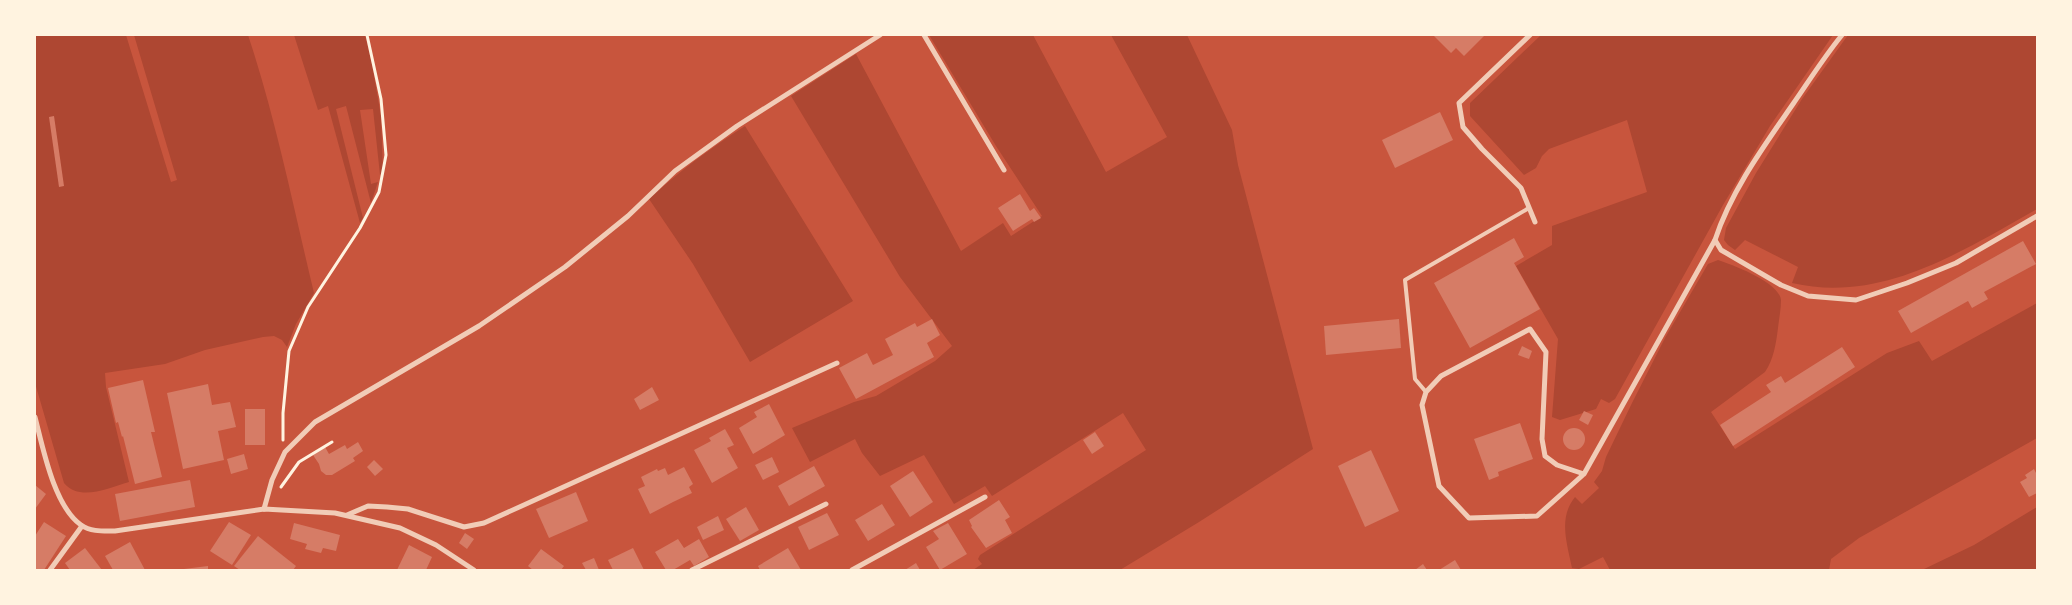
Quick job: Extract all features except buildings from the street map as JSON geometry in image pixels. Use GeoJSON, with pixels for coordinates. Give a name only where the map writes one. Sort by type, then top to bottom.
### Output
{"type":"FeatureCollection","features":[{"type":"Feature","properties":{"kind":"street"},"geometry":{"type":"LineString","coordinates":[[264,509],[272,480],[284,452],[315,422],[480,326],[565,266],[628,216],[675,171],[738,126],[880,35]]}},
{"type":"Feature","properties":{"kind":"street"},"geometry":{"type":"LineString","coordinates":[[924,35],[1004,170]]}},
{"type":"Feature","properties":{"kind":"street"},"geometry":{"type":"LineString","coordinates":[[1530,35],[1459,103],[1463,127],[1521,188],[1535,222]]}},
{"type":"Feature","properties":{"kind":"street"},"geometry":{"type":"LineString","coordinates":[[1584,474],[1557,465],[1546,456],[1542,439],[1546,352],[1530,329],[1441,376],[1426,392],[1422,405],[1439,486],[1468,518],[1538,516],[1584,474],[1715,240],[1721,222],[1750,170],[1774,132],[1842,35]]}},
{"type":"Feature","properties":{"kind":"street"},"geometry":{"type":"LineString","coordinates":[[1715,240],[1721,250],[1781,285],[1808,296],[1856,300],[1907,283],[1956,263],[2037,216]]}},
{"type":"Feature","properties":{"kind":"street"},"geometry":{"type":"LineString","coordinates":[[347,515],[368,506],[386,507],[408,509],[464,527],[484,523],[837,363]]}},
{"type":"Feature","properties":{"kind":"street"},"geometry":{"type":"LineString","coordinates":[[35,417],[56,488],[71,515],[82,526],[96,531],[115,531],[264,509],[347,515],[400,528],[436,545],[474,570]]}},
{"type":"Feature","properties":{"kind":"street"},"geometry":{"type":"LineString","coordinates":[[852,570],[985,497]]}},
{"type":"Feature","properties":{"kind":"street"},"geometry":{"type":"LineString","coordinates":[[692,570],[826,504]]}},
{"type":"Feature","properties":{"kind":"street"},"geometry":{"type":"LineString","coordinates":[[50,570],[82,526]]}},
{"type":"Feature","properties":{"kind":"lane"},"geometry":{"type":"LineString","coordinates":[[1426,392],[1415,379],[1405,280],[1529,208]]}},
{"type":"Feature","properties":{"kind":"path"},"geometry":{"type":"LineString","coordinates":[[284,452],[283,413],[289,351],[308,307],[360,228],[379,192],[386,155],[380,99],[367,35]]}},
{"type":"Feature","properties":{"kind":"path"},"geometry":{"type":"LineString","coordinates":[[280,489],[298,462],[332,442]]}},
{"type":"Feature","properties":{"kind":"shaded area"},"geometry":{"type":"Polygon","coordinates":[[[35,35],[126,35],[171,182],[177,180],[134,35],[248,35],[276,131],[314,293],[296,324],[287,347],[282,340],[274,336],[263,337],[205,350],[165,364],[105,373],[106,387],[129,482],[95,492],[78,492],[64,483],[35,383],[35,35]]]}},
{"type":"Feature","properties":{"kind":"shaded area"},"geometry":{"type":"Polygon","coordinates":[[[294,35],[365,35],[381,116],[383,173],[380,175],[373,109],[360,110],[371,184],[378,182],[371,203],[346,106],[336,109],[363,218],[360,223],[328,106],[318,110],[294,35]]]}},
{"type":"Feature","properties":{"kind":"shaded area"},"geometry":{"type":"Polygon","coordinates":[[[929,35],[1033,35],[1106,172],[1167,137],[1111,35],[1187,35],[1232,130],[1238,165],[1313,449],[1120,570],[973,570],[982,564],[978,559],[980,555],[1146,450],[1123,413],[992,496],[985,486],[954,504],[924,455],[880,476],[862,453],[855,439],[810,462],[792,428],[854,402],[876,396],[935,361],[952,346],[900,277],[791,96],[856,54],[961,251],[1003,223],[1011,236],[1042,216],[996,146],[929,35]]]}},
{"type":"Feature","properties":{"kind":"shaded area"},"geometry":{"type":"Polygon","coordinates":[[[1541,35],[1833,35],[1770,126],[1723,205],[1615,399],[1609,403],[1601,399],[1596,409],[1560,420],[1552,417],[1558,339],[1516,266],[1552,245],[1552,226],[1647,192],[1627,120],[1549,149],[1542,156],[1536,168],[1524,175],[1470,116],[1470,103],[1541,35]]]}},
{"type":"Feature","properties":{"kind":"shaded area"},"geometry":{"type":"Polygon","coordinates":[[[1848,35],[2037,35],[2037,209],[1980,241],[1920,270],[1889,280],[1858,286],[1825,288],[1792,283],[1798,267],[1745,240],[1735,250],[1728,245],[1724,240],[1726,228],[1756,173],[1802,99],[1848,35]]]}},
{"type":"Feature","properties":{"kind":"shaded area"},"geometry":{"type":"Polygon","coordinates":[[[745,126],[853,301],[750,362],[693,264],[649,199],[696,160],[745,126]]]}},
{"type":"Feature","properties":{"kind":"shaded area"},"geometry":{"type":"Polygon","coordinates":[[[1718,260],[1744,270],[1764,281],[1778,293],[1781,300],[1774,351],[1771,362],[1765,372],[1711,412],[1735,449],[1887,353],[1919,341],[1932,361],[2037,303],[2037,438],[1859,538],[1831,559],[1829,570],[1610,570],[1603,557],[1579,569],[1572,568],[1565,531],[1565,522],[1570,505],[1575,497],[1582,504],[1599,488],[1594,482],[1602,471],[1606,457],[1665,338],[1708,264],[1718,260]]]}},
{"type":"Feature","properties":{"kind":"shaded area"},"geometry":{"type":"Polygon","coordinates":[[[2037,507],[2037,570],[1922,570],[1974,545],[2037,507]]]}}]}
